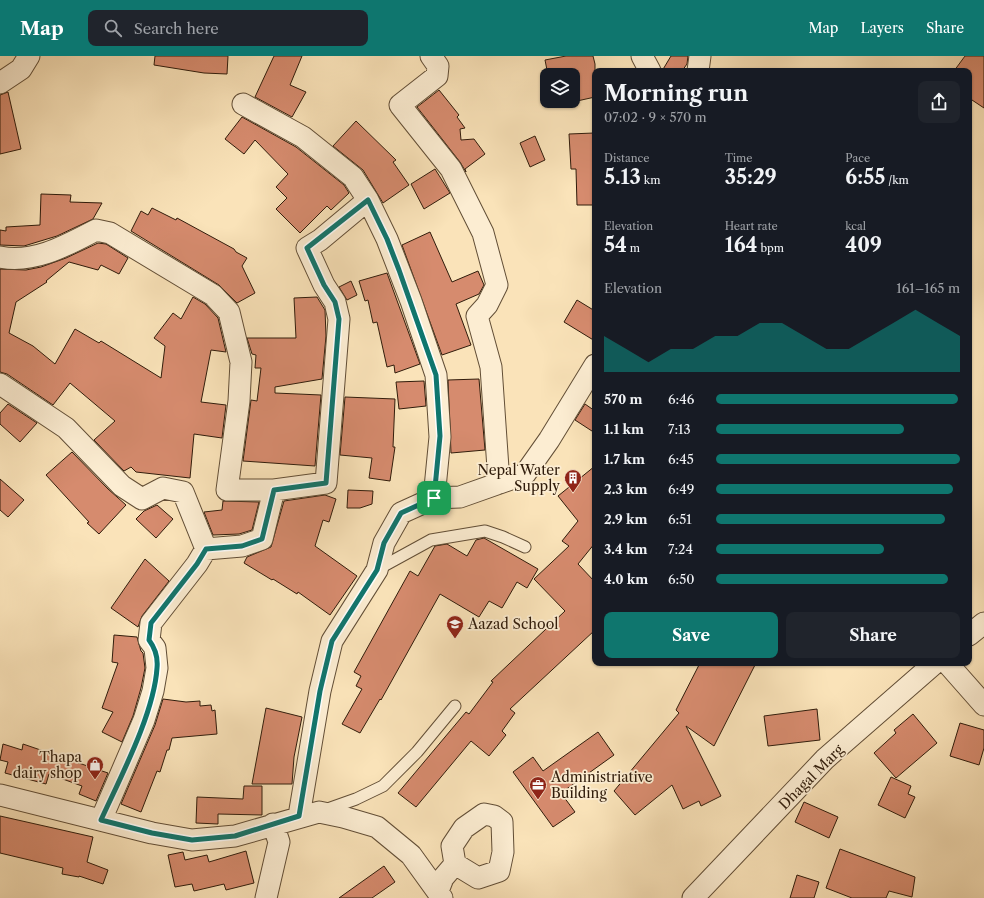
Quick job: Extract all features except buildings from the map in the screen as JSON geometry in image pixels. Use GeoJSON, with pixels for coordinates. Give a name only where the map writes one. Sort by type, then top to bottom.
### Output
{"type":"FeatureCollection","features":[{"type":"Feature","properties":{"kind":"street"},"geometry":{"type":"LineString","coordinates":[[0,83],[21,69],[29,56]]}},
{"type":"Feature","properties":{"kind":"street"},"geometry":{"type":"LineString","coordinates":[[431,56],[438,66],[437,76],[400,105],[451,169],[483,233],[497,285],[487,305],[476,316],[491,367],[499,483]]}},
{"type":"Feature","properties":{"kind":"street"},"geometry":{"type":"LineString","coordinates":[[642,56],[648,68]]}},
{"type":"Feature","properties":{"kind":"street"},"geometry":{"type":"LineString","coordinates":[[698,68],[700,56]]}},
{"type":"Feature","properties":{"kind":"street"},"geometry":{"type":"LineString","coordinates":[[243,104],[304,137],[353,177],[368,200],[393,253],[436,375],[440,436],[434,498]]}},
{"type":"Feature","properties":{"kind":"street"},"geometry":{"type":"LineString","coordinates":[[0,257],[31,257],[62,248],[96,230],[110,233],[214,294],[229,312],[241,362],[239,401],[227,490],[274,490],[326,483],[339,319],[335,302],[324,285],[307,248],[368,200]]}},
{"type":"Feature","properties":{"kind":"street"},"geometry":{"type":"LineString","coordinates":[[309,814],[320,691],[332,641],[377,570],[384,543],[401,513],[434,498],[460,497],[525,474],[549,440],[592,370]]}},
{"type":"Feature","properties":{"kind":"street"},"geometry":{"type":"LineString","coordinates":[[0,384],[66,428],[122,486],[142,499],[163,488],[183,492],[206,549]]}},
{"type":"Feature","properties":{"kind":"street"},"geometry":{"type":"LineString","coordinates":[[206,549],[242,546],[262,539],[274,490]]}},
{"type":"Feature","properties":{"kind":"street"},"geometry":{"type":"LineString","coordinates":[[101,820],[133,748],[153,691],[157,668],[155,648],[149,640],[151,623],[197,564],[206,549]]}},
{"type":"Feature","properties":{"kind":"street"},"geometry":{"type":"LineString","coordinates":[[972,632],[984,622]]}},
{"type":"Feature","properties":{"kind":"street","name":"Dhagal Marg"},"geometry":{"type":"LineString","coordinates":[[693,898],[825,759],[932,666]]}},
{"type":"Feature","properties":{"kind":"street"},"geometry":{"type":"LineString","coordinates":[[950,666],[984,705]]}},
{"type":"Feature","properties":{"kind":"street"},"geometry":{"type":"LineString","coordinates":[[0,795],[152,833],[192,840],[235,836],[309,814],[377,827],[411,855],[440,895]]}},
{"type":"Feature","properties":{"kind":"street"},"geometry":{"type":"LineString","coordinates":[[266,898],[279,842],[273,824]]}},
{"type":"Feature","properties":{"kind":"street"},"geometry":{"type":"LineString","coordinates":[[440,895],[443,878],[455,864]]}},
{"type":"Feature","properties":{"kind":"lane"},"geometry":{"type":"LineString","coordinates":[[377,570],[431,540],[486,531],[525,547]]}},
{"type":"Feature","properties":{"kind":"lane"},"geometry":{"type":"LineString","coordinates":[[309,814],[356,799],[383,786],[417,752],[454,706]]}},
{"type":"Feature","properties":{"kind":"place","name":"Nepal Water Supply"},"geometry":{"type":"Point","coordinates":[573,493]}},
{"type":"Feature","properties":{"kind":"place","name":"Aazad School"},"geometry":{"type":"Point","coordinates":[455,639]}},
{"type":"Feature","properties":{"kind":"place","name":"Thapa dairy shop"},"geometry":{"type":"Point","coordinates":[95,780]}},
{"type":"Feature","properties":{"kind":"place","name":"Administriative Building"},"geometry":{"type":"Point","coordinates":[538,800]}},
{"type":"Feature","properties":{"kind":"route"},"geometry":{"type":"LineString","coordinates":[[368,200],[387,239],[411,301],[436,375],[440,436],[434,498],[401,513],[384,543],[377,570],[332,641],[320,691],[299,816],[235,836],[192,840],[152,833],[101,820],[133,748],[149,707],[157,668],[155,648],[149,640],[151,623],[197,564],[206,549],[242,546],[262,539],[274,490],[300,488],[326,483],[325,476],[331,433],[333,372],[339,319],[335,302],[324,285],[307,248],[320,240],[368,200]]}}]}
